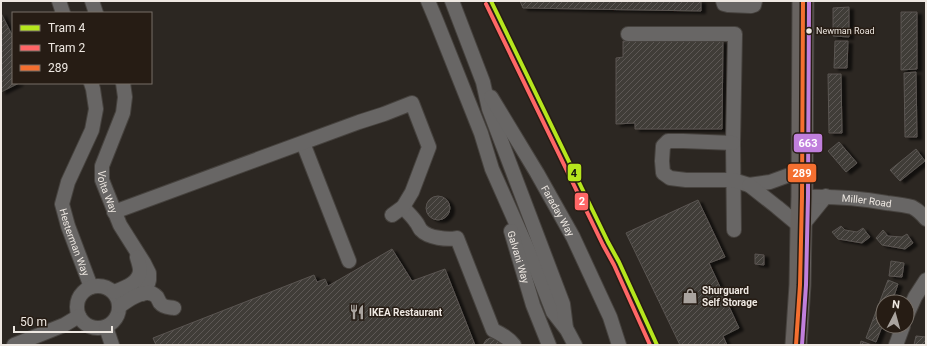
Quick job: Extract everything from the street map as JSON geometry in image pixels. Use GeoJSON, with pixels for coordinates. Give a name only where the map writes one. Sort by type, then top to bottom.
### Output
{"type":"FeatureCollection","features":[{"type":"Feature","properties":{"kind":"highway"},"geometry":{"type":"LineString","coordinates":[[796,345],[800,285],[803,164],[803,1]]}},
{"type":"Feature","properties":{"kind":"street"},"geometry":{"type":"LineString","coordinates":[[59,1],[63,12]]}},
{"type":"Feature","properties":{"kind":"street"},"geometry":{"type":"LineString","coordinates":[[92,1],[96,12]]}},
{"type":"Feature","properties":{"kind":"street"},"geometry":{"type":"LineString","coordinates":[[428,1],[481,133],[492,168],[535,266],[553,312],[567,330],[575,345]]}},
{"type":"Feature","properties":{"kind":"street"},"geometry":{"type":"LineString","coordinates":[[452,1],[483,82],[489,110],[563,304],[567,330]]}},
{"type":"Feature","properties":{"kind":"street"},"geometry":{"type":"LineString","coordinates":[[723,1],[724,4],[728,5],[751,6],[754,5],[755,1]]}},
{"type":"Feature","properties":{"kind":"street"},"geometry":{"type":"LineString","coordinates":[[628,34],[735,34],[733,142],[734,230]]}},
{"type":"Feature","properties":{"kind":"street","name":"Faraday Way"},"geometry":{"type":"LineString","coordinates":[[483,82],[573,237],[610,317],[619,345]]}},
{"type":"Feature","properties":{"kind":"street","name":"Hesterman Way"},"geometry":{"type":"LineString","coordinates":[[91,84],[96,109],[92,130],[68,182],[62,204],[68,226],[91,287]]}},
{"type":"Feature","properties":{"kind":"street","name":"Volta Way"},"geometry":{"type":"LineString","coordinates":[[123,84],[125,97],[123,113],[102,166],[102,180],[120,225],[149,273],[147,287],[142,294]]}},
{"type":"Feature","properties":{"kind":"street"},"geometry":{"type":"LineString","coordinates":[[114,212],[412,103],[429,147],[412,192],[397,211],[416,221],[421,231],[429,235],[440,238],[457,238],[493,330],[506,337],[514,345]]}},
{"type":"Feature","properties":{"kind":"street"},"geometry":{"type":"LineString","coordinates":[[733,142],[668,141],[663,146],[663,173],[670,178],[733,180],[749,184],[770,182],[792,174],[803,164]]}},
{"type":"Feature","properties":{"kind":"street"},"geometry":{"type":"LineString","coordinates":[[303,143],[349,261]]}},
{"type":"Feature","properties":{"kind":"street","name":"Galvani Way"},"geometry":{"type":"LineString","coordinates":[[492,168],[533,305],[549,345]]}},
{"type":"Feature","properties":{"kind":"street"},"geometry":{"type":"LineString","coordinates":[[749,184],[801,227],[826,196]]}},
{"type":"Feature","properties":{"kind":"street","name":"Miller Road"},"geometry":{"type":"LineString","coordinates":[[802,197],[826,196],[861,199],[912,207],[926,206]]}},
{"type":"Feature","properties":{"kind":"street"},"geometry":{"type":"LineString","coordinates":[[912,207],[926,219]]}},
{"type":"Feature","properties":{"kind":"street","name":"Volta Way"},"geometry":{"type":"LineString","coordinates":[[114,292],[134,282],[138,277],[140,270],[136,250]]}},
{"type":"Feature","properties":{"kind":"street"},"geometry":{"type":"LineString","coordinates":[[915,297],[926,280]]}},
{"type":"Feature","properties":{"kind":"street"},"geometry":{"type":"LineString","coordinates":[[103,286],[114,292],[118,298],[120,306],[116,321],[104,328],[96,329],[86,325],[79,316],[77,307],[78,300],[84,291],[91,287],[103,286]]}},
{"type":"Feature","properties":{"kind":"street"},"geometry":{"type":"LineString","coordinates":[[120,306],[132,298],[150,293],[157,296],[160,303],[165,307],[174,308]]}},
{"type":"Feature","properties":{"kind":"street"},"geometry":{"type":"LineString","coordinates":[[14,345],[64,325],[79,316]]}},
{"type":"Feature","properties":{"kind":"street"},"geometry":{"type":"LineString","coordinates":[[106,327],[112,345]]}},
{"type":"Feature","properties":{"kind":"street"},"geometry":{"type":"LineString","coordinates":[[896,345],[900,334]]}},
{"type":"Feature","properties":{"kind":"building"},"geometry":{"type":"Polygon","coordinates":[[[520,1],[701,1],[701,11],[523,8],[520,1]]]}},
{"type":"Feature","properties":{"kind":"building"},"geometry":{"type":"Polygon","coordinates":[[[849,7],[849,37],[833,36],[833,8],[849,7]]]}},
{"type":"Feature","properties":{"kind":"building"},"geometry":{"type":"Polygon","coordinates":[[[901,12],[917,12],[917,69],[901,70],[901,12]]]}},
{"type":"Feature","properties":{"kind":"building"},"geometry":{"type":"Polygon","coordinates":[[[1,13],[12,35],[12,84],[17,84],[1,92],[1,13]]]}},
{"type":"Feature","properties":{"kind":"building"},"geometry":{"type":"Polygon","coordinates":[[[623,41],[723,41],[722,129],[635,129],[635,123],[616,124],[616,58],[623,57],[623,41]]]}},
{"type":"Feature","properties":{"kind":"building"},"geometry":{"type":"Polygon","coordinates":[[[835,41],[848,41],[847,68],[834,68],[835,41]]]}},
{"type":"Feature","properties":{"kind":"building"},"geometry":{"type":"Polygon","coordinates":[[[916,72],[917,137],[905,137],[904,73],[916,72]]]}},
{"type":"Feature","properties":{"kind":"building"},"geometry":{"type":"Polygon","coordinates":[[[828,74],[841,74],[842,133],[829,133],[828,74]]]}},
{"type":"Feature","properties":{"kind":"building"},"geometry":{"type":"Polygon","coordinates":[[[839,142],[857,163],[846,172],[828,151],[839,142]]]}},
{"type":"Feature","properties":{"kind":"building"},"geometry":{"type":"Polygon","coordinates":[[[916,149],[925,161],[900,181],[890,170],[916,149]]]}},
{"type":"Feature","properties":{"kind":"building"},"geometry":{"type":"Polygon","coordinates":[[[438,196],[443,197],[449,203],[449,213],[443,219],[438,220],[433,219],[427,213],[426,208],[427,203],[433,197],[438,196]]]}},
{"type":"Feature","properties":{"kind":"building","name":"Shurguard Self Storage"},"geometry":{"type":"Polygon","coordinates":[[[698,200],[725,257],[709,263],[739,328],[723,336],[727,345],[680,345],[626,233],[698,200]]]}},
{"type":"Feature","properties":{"kind":"building"},"geometry":{"type":"Polygon","coordinates":[[[841,226],[845,230],[857,232],[863,228],[870,237],[862,243],[838,239],[832,232],[841,226]]]}},
{"type":"Feature","properties":{"kind":"building"},"geometry":{"type":"Polygon","coordinates":[[[883,230],[888,236],[902,237],[907,234],[913,243],[905,249],[882,245],[876,238],[883,230]]]}},
{"type":"Feature","properties":{"kind":"building"},"geometry":{"type":"Polygon","coordinates":[[[392,249],[412,281],[445,269],[475,345],[156,345],[153,338],[314,275],[317,282],[325,279],[328,286],[392,249]]]}},
{"type":"Feature","properties":{"kind":"building"},"geometry":{"type":"Polygon","coordinates":[[[755,254],[764,255],[764,265],[755,264],[755,254]]]}},
{"type":"Feature","properties":{"kind":"building"},"geometry":{"type":"Polygon","coordinates":[[[891,261],[904,263],[902,277],[889,276],[891,261]]]}},
{"type":"Feature","properties":{"kind":"building"},"geometry":{"type":"Polygon","coordinates":[[[888,280],[898,284],[895,294],[883,294],[888,280]]]}},
{"type":"Feature","properties":{"kind":"building"},"geometry":{"type":"Polygon","coordinates":[[[875,314],[875,334],[879,334],[876,342],[866,338],[875,314]]]}},
{"type":"Feature","properties":{"kind":"building"},"geometry":{"type":"Polygon","coordinates":[[[916,336],[926,337],[926,345],[914,345],[916,336]]]}},
{"type":"Feature","properties":{"kind":"building"},"geometry":{"type":"Polygon","coordinates":[[[495,338],[506,345],[483,345],[486,340],[495,338]]]}},
{"type":"Feature","properties":{"kind":"building"},"geometry":{"type":"Polygon","coordinates":[[[861,341],[872,345],[860,345],[861,341]]]}},
{"type":"Feature","properties":{"kind":"tram line","name":"4"},"geometry":{"type":"LineString","coordinates":[[491,1],[619,262],[657,345]]}},
{"type":"Feature","properties":{"kind":"tram line","name":"2"},"geometry":{"type":"LineString","coordinates":[[486,4],[614,265],[650,345]]}},
{"type":"Feature","properties":{"kind":"transit line","name":"289"},"geometry":{"type":"LineString","coordinates":[[796,345],[800,285],[802,197],[803,1]]}},
{"type":"Feature","properties":{"kind":"transit line","name":"663"},"geometry":{"type":"LineString","coordinates":[[802,345],[806,285],[808,197],[809,1]]}},
{"type":"Feature","properties":{"kind":"place","name":"Newman Road"},"geometry":{"type":"Point","coordinates":[809,31]}},
{"type":"Feature","properties":{"kind":"place","name":"Shurguard Self Storage"},"geometry":{"type":"Point","coordinates":[690,296]}},
{"type":"Feature","properties":{"kind":"place","name":"IKEA Restaurant"},"geometry":{"type":"Point","coordinates":[357,312]}}]}
